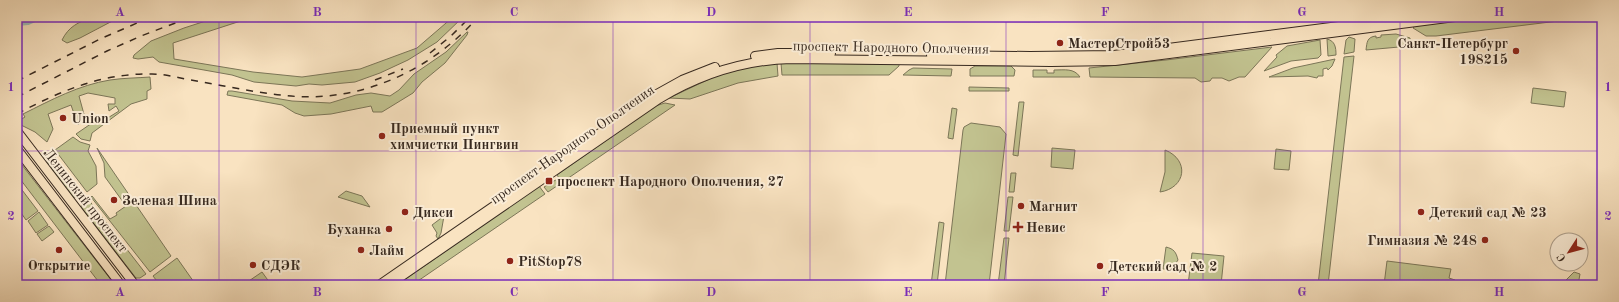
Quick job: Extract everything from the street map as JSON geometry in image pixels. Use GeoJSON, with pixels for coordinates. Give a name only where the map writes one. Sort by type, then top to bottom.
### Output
{"type":"FeatureCollection","features":[{"type":"Feature","properties":{"kind":"main road","name":"проспект Народного Ополчения"},"geometry":{"type":"LineString","coordinates":[[379,285],[655,95],[697,74],[734,61],[766,55],[791,53],[1030,56],[1114,55],[1409,17]]}},
{"type":"Feature","properties":{"kind":"main road","name":"проспект Народного Ополчения"},"geometry":{"type":"LineString","coordinates":[[389,285],[659,99],[690,83],[740,65],[771,60],[805,59],[1057,62],[1109,61],[1455,17]]}},
{"type":"Feature","properties":{"kind":"main road","name":"Ленинский проспект"},"geometry":{"type":"LineString","coordinates":[[17,131],[135,285]]}},
{"type":"Feature","properties":{"kind":"main road","name":"Ленинский проспект"},"geometry":{"type":"LineString","coordinates":[[17,149],[121,285]]}},
{"type":"Feature","properties":{"kind":"green space"},"geometry":{"type":"Polygon","coordinates":[[[91,17],[120,17],[80,38],[67,43],[62,40],[71,28],[91,17]]]}},
{"type":"Feature","properties":{"kind":"green space"},"geometry":{"type":"Polygon","coordinates":[[[218,17],[253,17],[173,43],[174,59],[253,72],[302,77],[360,69],[417,48],[453,17],[463,17],[437,42],[408,60],[380,73],[355,82],[296,86],[254,82],[232,75],[159,62],[153,57],[138,59],[133,58],[134,55],[151,41],[218,17]]]}},
{"type":"Feature","properties":{"kind":"green space"},"geometry":{"type":"Polygon","coordinates":[[[929,17],[1040,17],[1040,22],[929,21],[929,17]]]}},
{"type":"Feature","properties":{"kind":"green space"},"geometry":{"type":"Polygon","coordinates":[[[1490,17],[1591,17],[1436,36],[1426,36],[1413,28],[1415,26],[1490,17]]]}},
{"type":"Feature","properties":{"kind":"green space"},"geometry":{"type":"Polygon","coordinates":[[[467,32],[467,35],[445,63],[422,82],[413,93],[382,112],[373,112],[371,106],[331,114],[304,116],[295,113],[282,105],[227,95],[228,91],[232,91],[292,101],[330,103],[356,95],[371,93],[390,96],[399,90],[414,74],[446,52],[467,32]]]}},
{"type":"Feature","properties":{"kind":"green space"},"geometry":{"type":"Polygon","coordinates":[[[1396,34],[1410,38],[1410,46],[1366,50],[1367,42],[1371,37],[1376,36],[1376,38],[1381,37],[1381,35],[1396,34]]]}},
{"type":"Feature","properties":{"kind":"green space"},"geometry":{"type":"Polygon","coordinates":[[[1349,37],[1355,39],[1354,52],[1344,54],[1346,40],[1349,37]]]}},
{"type":"Feature","properties":{"kind":"green space"},"geometry":{"type":"Polygon","coordinates":[[[1327,39],[1332,41],[1336,49],[1336,55],[1328,56],[1327,39]]]}},
{"type":"Feature","properties":{"kind":"green space"},"geometry":{"type":"Polygon","coordinates":[[[1320,40],[1321,55],[1318,58],[1291,61],[1264,71],[1277,57],[1276,55],[1287,46],[1320,40]]]}},
{"type":"Feature","properties":{"kind":"green space"},"geometry":{"type":"Polygon","coordinates":[[[1272,47],[1245,77],[1239,77],[1229,81],[1222,78],[1212,78],[1210,81],[1201,82],[1195,78],[1090,77],[1089,68],[1272,47]]]}},
{"type":"Feature","properties":{"kind":"green space"},"geometry":{"type":"Polygon","coordinates":[[[1354,56],[1328,285],[1318,285],[1344,57],[1354,56]]]}},
{"type":"Feature","properties":{"kind":"green space"},"geometry":{"type":"Polygon","coordinates":[[[1335,59],[1332,66],[1328,70],[1327,68],[1323,69],[1323,76],[1318,76],[1317,78],[1308,76],[1269,77],[1293,68],[1335,59]]]}},
{"type":"Feature","properties":{"kind":"green space"},"geometry":{"type":"Polygon","coordinates":[[[777,63],[778,76],[738,83],[690,99],[669,98],[720,74],[741,68],[777,63]]]}},
{"type":"Feature","properties":{"kind":"green space"},"geometry":{"type":"Polygon","coordinates":[[[781,63],[899,64],[899,66],[889,75],[782,75],[781,63]]]}},
{"type":"Feature","properties":{"kind":"green space"},"geometry":{"type":"Polygon","coordinates":[[[975,66],[1011,66],[1015,70],[1014,76],[970,76],[970,69],[975,66]]]}},
{"type":"Feature","properties":{"kind":"green space"},"geometry":{"type":"Polygon","coordinates":[[[913,68],[952,69],[951,76],[903,75],[913,68]]]}},
{"type":"Feature","properties":{"kind":"green space"},"geometry":{"type":"Polygon","coordinates":[[[1033,70],[1047,70],[1047,73],[1054,73],[1054,70],[1069,70],[1075,72],[1080,77],[1033,77],[1033,70]]]}},
{"type":"Feature","properties":{"kind":"green space"},"geometry":{"type":"Polygon","coordinates":[[[150,77],[151,89],[147,91],[147,99],[131,104],[92,133],[90,141],[81,139],[76,134],[95,121],[98,124],[119,111],[116,106],[109,111],[108,104],[115,104],[115,98],[88,93],[79,96],[85,118],[78,125],[71,105],[48,114],[53,129],[47,142],[35,132],[21,125],[17,120],[17,117],[20,120],[25,117],[23,114],[44,103],[87,85],[125,78],[150,77]]]}},
{"type":"Feature","properties":{"kind":"green space"},"geometry":{"type":"Polygon","coordinates":[[[969,87],[1009,88],[1009,91],[969,91],[969,87]]]}},
{"type":"Feature","properties":{"kind":"green space"},"geometry":{"type":"Polygon","coordinates":[[[1533,88],[1566,92],[1564,107],[1531,103],[1533,88]]]}},
{"type":"Feature","properties":{"kind":"green space"},"geometry":{"type":"Polygon","coordinates":[[[1019,102],[1024,102],[1018,156],[1013,155],[1019,102]]]}},
{"type":"Feature","properties":{"kind":"green space"},"geometry":{"type":"Polygon","coordinates":[[[665,103],[675,105],[548,192],[544,187],[559,178],[557,175],[655,106],[665,103]]]}},
{"type":"Feature","properties":{"kind":"green space"},"geometry":{"type":"Polygon","coordinates":[[[952,108],[957,109],[953,139],[948,138],[952,108]]]}},
{"type":"Feature","properties":{"kind":"green space"},"geometry":{"type":"Polygon","coordinates":[[[971,123],[1000,127],[1006,134],[989,285],[945,285],[963,130],[964,127],[971,123]]]}},
{"type":"Feature","properties":{"kind":"green space"},"geometry":{"type":"Polygon","coordinates":[[[73,137],[80,142],[90,145],[88,151],[96,166],[97,184],[87,192],[55,150],[73,137]]]}},
{"type":"Feature","properties":{"kind":"green space"},"geometry":{"type":"Polygon","coordinates":[[[97,148],[171,256],[150,272],[91,197],[92,196],[110,219],[117,215],[116,213],[126,206],[105,177],[104,163],[97,148]]]}},
{"type":"Feature","properties":{"kind":"green space"},"geometry":{"type":"Polygon","coordinates":[[[1052,148],[1075,150],[1073,169],[1051,167],[1052,148]]]}},
{"type":"Feature","properties":{"kind":"green space"},"geometry":{"type":"Polygon","coordinates":[[[1276,149],[1291,151],[1289,170],[1274,169],[1276,149]]]}},
{"type":"Feature","properties":{"kind":"green space"},"geometry":{"type":"Polygon","coordinates":[[[1165,150],[1178,160],[1182,173],[1180,180],[1175,185],[1160,192],[1165,172],[1165,150]]]}},
{"type":"Feature","properties":{"kind":"green space"},"geometry":{"type":"Polygon","coordinates":[[[51,152],[84,194],[78,198],[73,197],[47,162],[47,157],[51,152]]]}},
{"type":"Feature","properties":{"kind":"green space"},"geometry":{"type":"Polygon","coordinates":[[[18,162],[22,165],[115,285],[101,285],[17,175],[18,162]]]}},
{"type":"Feature","properties":{"kind":"green space"},"geometry":{"type":"Polygon","coordinates":[[[1011,173],[1016,173],[1014,192],[1009,192],[1011,173]]]}},
{"type":"Feature","properties":{"kind":"green space"},"geometry":{"type":"Polygon","coordinates":[[[19,186],[38,211],[26,220],[17,207],[17,187],[19,186]]]}},
{"type":"Feature","properties":{"kind":"green space"},"geometry":{"type":"Polygon","coordinates":[[[539,186],[545,194],[412,285],[397,285],[539,186]]]}},
{"type":"Feature","properties":{"kind":"green space"},"geometry":{"type":"Polygon","coordinates":[[[346,191],[362,196],[370,207],[338,197],[346,191]]]}},
{"type":"Feature","properties":{"kind":"green space"},"geometry":{"type":"Polygon","coordinates":[[[1008,197],[1013,197],[1009,231],[1004,231],[1008,197]]]}},
{"type":"Feature","properties":{"kind":"green space"},"geometry":{"type":"Polygon","coordinates":[[[88,199],[146,274],[140,278],[136,278],[81,207],[82,203],[88,199]]]}},
{"type":"Feature","properties":{"kind":"green space"},"geometry":{"type":"Polygon","coordinates":[[[39,212],[48,225],[36,233],[28,221],[39,212]]]}},
{"type":"Feature","properties":{"kind":"green space"},"geometry":{"type":"Polygon","coordinates":[[[444,216],[441,233],[438,239],[436,236],[437,233],[432,225],[444,216]]]}},
{"type":"Feature","properties":{"kind":"green space"},"geometry":{"type":"Polygon","coordinates":[[[939,222],[944,223],[937,285],[931,285],[939,222]]]}},
{"type":"Feature","properties":{"kind":"green space"},"geometry":{"type":"Polygon","coordinates":[[[49,226],[54,232],[42,241],[37,234],[49,226]]]}},
{"type":"Feature","properties":{"kind":"green space"},"geometry":{"type":"Polygon","coordinates":[[[1004,238],[1009,238],[1004,285],[998,285],[1004,238]]]}},
{"type":"Feature","properties":{"kind":"green space"},"geometry":{"type":"Polygon","coordinates":[[[1166,247],[1174,251],[1178,260],[1172,267],[1163,269],[1166,247]]]}},
{"type":"Feature","properties":{"kind":"green space"},"geometry":{"type":"Polygon","coordinates":[[[1192,253],[1224,256],[1221,285],[1188,285],[1192,253]]]}},
{"type":"Feature","properties":{"kind":"green space"},"geometry":{"type":"Polygon","coordinates":[[[177,258],[196,285],[160,285],[153,276],[177,258]]]}},
{"type":"Feature","properties":{"kind":"green space"},"geometry":{"type":"Polygon","coordinates":[[[1387,261],[1451,269],[1449,278],[1455,280],[1455,285],[1384,285],[1387,261]]]}},
{"type":"Feature","properties":{"kind":"green space"},"geometry":{"type":"Polygon","coordinates":[[[262,272],[270,283],[267,285],[243,285],[262,272]]]}},
{"type":"Feature","properties":{"kind":"green space"},"geometry":{"type":"Polygon","coordinates":[[[1574,272],[1580,274],[1578,285],[1565,285],[1565,281],[1574,272]]]}},
{"type":"Feature","properties":{"kind":"waterway"},"geometry":{"type":"LineString","coordinates":[[17,23],[28,22],[39,17]]}},
{"type":"Feature","properties":{"kind":"railway"},"geometry":{"type":"LineString","coordinates":[[17,81],[100,39],[151,17]]}},
{"type":"Feature","properties":{"kind":"railway"},"geometry":{"type":"LineString","coordinates":[[17,97],[107,51],[191,17]]}},
{"type":"Feature","properties":{"kind":"railway"},"geometry":{"type":"LineString","coordinates":[[430,53],[451,36],[470,17]]}},
{"type":"Feature","properties":{"kind":"railway"},"geometry":{"type":"LineString","coordinates":[[17,114],[49,98],[82,85],[99,80],[134,74],[162,75],[281,95],[309,97],[336,95],[389,81],[414,69],[459,37],[478,17]]}},
{"type":"Feature","properties":{"kind":"railway"},"geometry":{"type":"LineString","coordinates":[[375,80],[403,69]]}},
{"type":"Feature","properties":{"kind":"place","name":"МастерСтрой53"},"geometry":{"type":"Point","coordinates":[1060,43]}},
{"type":"Feature","properties":{"kind":"place","name":"Санкт-Петербург 198215"},"geometry":{"type":"Point","coordinates":[1516,51]}},
{"type":"Feature","properties":{"kind":"place","name":"Union"},"geometry":{"type":"Point","coordinates":[63,118]}},
{"type":"Feature","properties":{"kind":"place","name":"Приемный пункт химчистки Пингвин"},"geometry":{"type":"Point","coordinates":[382,136]}},
{"type":"Feature","properties":{"kind":"place","name":"проспект Народного Ополчения, 27"},"geometry":{"type":"Point","coordinates":[549,181]}},
{"type":"Feature","properties":{"kind":"place","name":"Зеленая Шина"},"geometry":{"type":"Point","coordinates":[114,200]}},
{"type":"Feature","properties":{"kind":"place","name":"Магнит"},"geometry":{"type":"Point","coordinates":[1021,206]}},
{"type":"Feature","properties":{"kind":"place","name":"Дикси"},"geometry":{"type":"Point","coordinates":[405,212]}},
{"type":"Feature","properties":{"kind":"place","name":"Детский сад № 23"},"geometry":{"type":"Point","coordinates":[1421,212]}},
{"type":"Feature","properties":{"kind":"place","name":"Невис"},"geometry":{"type":"Point","coordinates":[1018,227]}},
{"type":"Feature","properties":{"kind":"place","name":"Буханка"},"geometry":{"type":"Point","coordinates":[389,229]}},
{"type":"Feature","properties":{"kind":"place","name":"Гимназия № 248"},"geometry":{"type":"Point","coordinates":[1485,240]}},
{"type":"Feature","properties":{"kind":"place","name":"Открытие"},"geometry":{"type":"Point","coordinates":[59,250]}},
{"type":"Feature","properties":{"kind":"place","name":"Лайм"},"geometry":{"type":"Point","coordinates":[361,250]}},
{"type":"Feature","properties":{"kind":"place","name":"PitStop78"},"geometry":{"type":"Point","coordinates":[510,261]}},
{"type":"Feature","properties":{"kind":"place","name":"СДЭК"},"geometry":{"type":"Point","coordinates":[253,265]}},
{"type":"Feature","properties":{"kind":"place","name":"Детский сад № 2"},"geometry":{"type":"Point","coordinates":[1100,266]}}]}
